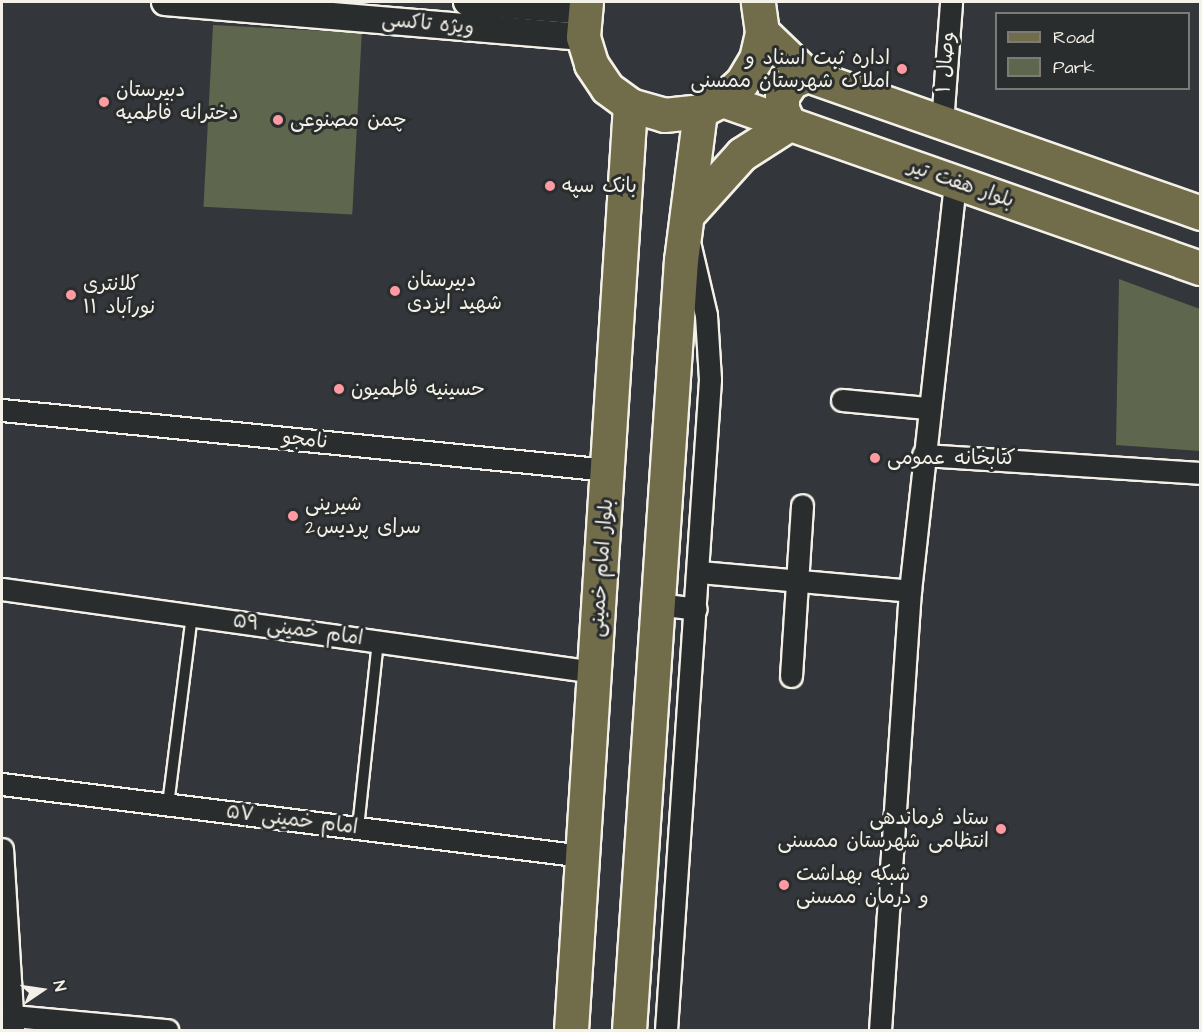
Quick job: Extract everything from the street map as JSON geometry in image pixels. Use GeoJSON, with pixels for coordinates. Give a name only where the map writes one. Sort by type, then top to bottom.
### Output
{"type":"FeatureCollection","features":[{"type":"Feature","properties":{"kind":"main road"},"geometry":{"type":"LineString","coordinates":[[584,16],[591,64],[607,88],[630,105],[664,115],[711,106],[747,74],[756,59],[760,17]]}},
{"type":"Feature","properties":{"kind":"main road"},"geometry":{"type":"LineString","coordinates":[[760,17],[807,75],[1200,213]]}},
{"type":"Feature","properties":{"kind":"main road"},"geometry":{"type":"LineString","coordinates":[[686,222],[742,154],[789,124],[782,109],[782,96],[791,82],[807,75]]}},
{"type":"Feature","properties":{"kind":"main road","name":"بلوار امام خمينی"},"geometry":{"type":"LineString","coordinates":[[571,1030],[609,470],[630,105]]}},
{"type":"Feature","properties":{"kind":"main road"},"geometry":{"type":"LineString","coordinates":[[629,1030],[657,604],[686,222],[711,106]]}},
{"type":"Feature","properties":{"kind":"main road","name":"بلوار هفت تیر"},"geometry":{"type":"LineString","coordinates":[[711,106],[789,124],[1200,267]]}},
{"type":"Feature","properties":{"kind":"main road"},"geometry":{"type":"LineString","coordinates":[[1103,233],[1089,218],[1090,203],[1102,189],[1119,185]]}},
{"type":"Feature","properties":{"kind":"street","name":"ویژه تاکسی"},"geometry":{"type":"LineString","coordinates":[[165,2],[584,16]]}},
{"type":"Feature","properties":{"kind":"street"},"geometry":{"type":"LineString","coordinates":[[467,2],[584,16]]}},
{"type":"Feature","properties":{"kind":"street","name":"وصال ۱"},"geometry":{"type":"LineString","coordinates":[[942,123],[951,2]]}},
{"type":"Feature","properties":{"kind":"street"},"geometry":{"type":"LineString","coordinates":[[880,1030],[910,591],[927,408],[955,182]]}},
{"type":"Feature","properties":{"kind":"street"},"geometry":{"type":"LineString","coordinates":[[666,1030],[699,572],[710,379],[706,315],[686,222]]}},
{"type":"Feature","properties":{"kind":"street"},"geometry":{"type":"LineString","coordinates":[[842,400],[927,408]]}},
{"type":"Feature","properties":{"kind":"street","name":"نامجو"},"geometry":{"type":"LineString","coordinates":[[2,410],[609,470]]}},
{"type":"Feature","properties":{"kind":"street"},"geometry":{"type":"LineString","coordinates":[[923,455],[1200,473]]}},
{"type":"Feature","properties":{"kind":"street"},"geometry":{"type":"LineString","coordinates":[[791,676],[802,506]]}},
{"type":"Feature","properties":{"kind":"street"},"geometry":{"type":"LineString","coordinates":[[699,572],[910,591]]}},
{"type":"Feature","properties":{"kind":"street","name":"امام خمينی ۵۹"},"geometry":{"type":"LineString","coordinates":[[2,589],[595,672]]}},
{"type":"Feature","properties":{"kind":"street"},"geometry":{"type":"LineString","coordinates":[[657,604],[696,609]]}},
{"type":"Feature","properties":{"kind":"street","name":"امام خمينی ۵۷"},"geometry":{"type":"LineString","coordinates":[[2,784],[583,856]]}},
{"type":"Feature","properties":{"kind":"street"},"geometry":{"type":"LineString","coordinates":[[2,849],[13,1023],[167,1030]]}},
{"type":"Feature","properties":{"kind":"lane"},"geometry":{"type":"LineString","coordinates":[[168,805],[192,615]]}},
{"type":"Feature","properties":{"kind":"lane"},"geometry":{"type":"LineString","coordinates":[[357,828],[378,642]]}},
{"type":"Feature","properties":{"kind":"green space","name":"چمن مصنوعی"},"geometry":{"type":"Polygon","coordinates":[[[213,25],[362,33],[352,215],[203,207],[213,25]]]}},
{"type":"Feature","properties":{"kind":"green space"},"geometry":{"type":"Polygon","coordinates":[[[1119,279],[1200,309],[1200,451],[1116,445],[1119,279]]]}},
{"type":"Feature","properties":{"kind":"place","name":"اداره ثبت اسناد و املاک شهرستان ممسنی"},"geometry":{"type":"Point","coordinates":[902,69]}},
{"type":"Feature","properties":{"kind":"place","name":"دبیرستان دخترانه فاطمیه"},"geometry":{"type":"Point","coordinates":[104,102]}},
{"type":"Feature","properties":{"kind":"place","name":"چمن مصنوعی"},"geometry":{"type":"Point","coordinates":[278,120]}},
{"type":"Feature","properties":{"kind":"place","name":"بانک سپه"},"geometry":{"type":"Point","coordinates":[550,186]}},
{"type":"Feature","properties":{"kind":"place","name":"دبیرستان شهید ایزدی"},"geometry":{"type":"Point","coordinates":[395,291]}},
{"type":"Feature","properties":{"kind":"place","name":"کلانتری ۱۱ نورآباد"},"geometry":{"type":"Point","coordinates":[71,295]}},
{"type":"Feature","properties":{"kind":"place","name":"حسینیه فاطمیون"},"geometry":{"type":"Point","coordinates":[339,389]}},
{"type":"Feature","properties":{"kind":"place","name":"کتابخانه عمومی"},"geometry":{"type":"Point","coordinates":[875,458]}},
{"type":"Feature","properties":{"kind":"place","name":"شیرینی سرای پردیس2"},"geometry":{"type":"Point","coordinates":[293,516]}},
{"type":"Feature","properties":{"kind":"place","name":"ستاد فرماندهی انتظامی شهرستان ممسنی"},"geometry":{"type":"Point","coordinates":[1001,829]}},
{"type":"Feature","properties":{"kind":"place","name":"شبکه بهداشت و درمان ممسنی"},"geometry":{"type":"Point","coordinates":[784,885]}}]}
